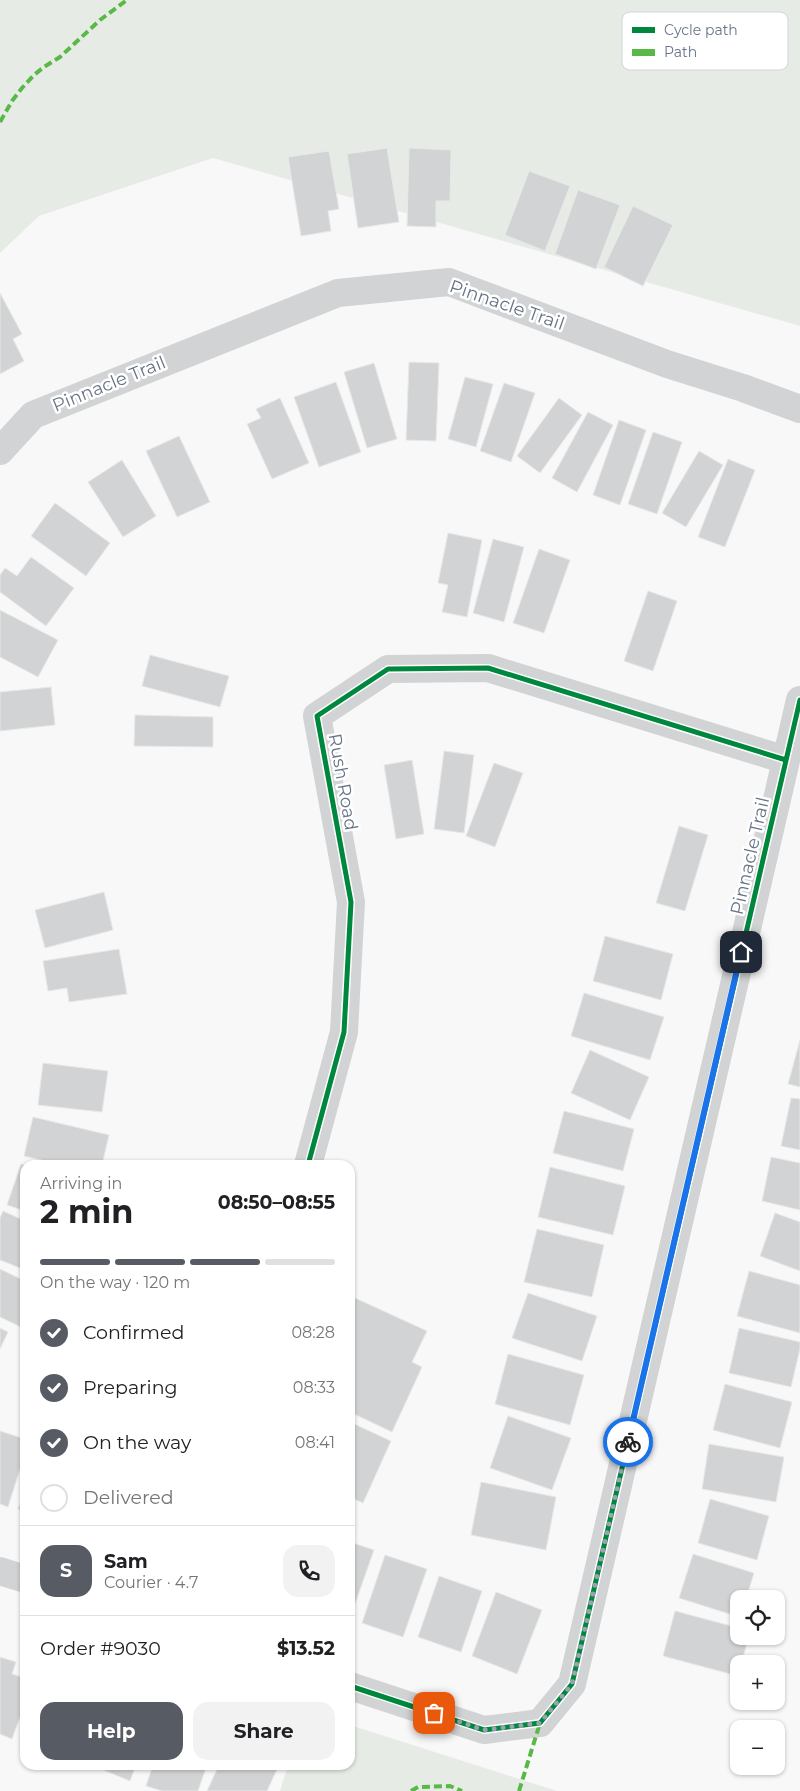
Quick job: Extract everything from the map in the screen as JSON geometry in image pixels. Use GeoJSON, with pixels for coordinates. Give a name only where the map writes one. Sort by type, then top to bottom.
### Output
{"type":"FeatureCollection","features":[{"type":"Feature","properties":{"kind":"street","name":"Pinnacle Trail"},"geometry":{"type":"LineString","coordinates":[[0,451],[33,415],[338,293],[449,282],[666,364],[743,388],[800,409]]}},
{"type":"Feature","properties":{"kind":"street","name":"Rush Road"},"geometry":{"type":"LineString","coordinates":[[309,1160],[344,1032],[351,902],[317,716],[388,669],[488,668],[786,760]]}},
{"type":"Feature","properties":{"kind":"street","name":"Pinnacle Trail"},"geometry":{"type":"LineString","coordinates":[[355,1688],[484,1730],[540,1723],[572,1684],[800,700]]}},
{"type":"Feature","properties":{"kind":"street"},"geometry":{"type":"LineString","coordinates":[[0,1571],[20,1577]]}},
{"type":"Feature","properties":{"kind":"shaded area"},"geometry":{"type":"Polygon","coordinates":[[[0,0],[800,0],[800,326],[213,158],[39,216],[0,253],[0,0]]]}},
{"type":"Feature","properties":{"kind":"shaded area"},"geometry":{"type":"Polygon","coordinates":[[[355,1727],[557,1791],[280,1791],[286,1770],[355,1770],[355,1727]]]}},
{"type":"Feature","properties":{"kind":"building"},"geometry":{"type":"Polygon","coordinates":[[[387,148],[399,222],[358,228],[347,154],[387,148]]]}},
{"type":"Feature","properties":{"kind":"building"},"geometry":{"type":"Polygon","coordinates":[[[409,148],[451,150],[450,201],[436,201],[436,227],[407,226],[409,148]]]}},
{"type":"Feature","properties":{"kind":"building"},"geometry":{"type":"Polygon","coordinates":[[[329,151],[339,209],[328,211],[331,231],[301,236],[288,157],[329,151]]]}},
{"type":"Feature","properties":{"kind":"building"},"geometry":{"type":"Polygon","coordinates":[[[529,171],[570,186],[545,251],[505,235],[529,171]]]}},
{"type":"Feature","properties":{"kind":"building"},"geometry":{"type":"Polygon","coordinates":[[[578,190],[620,205],[596,269],[555,254],[578,190]]]}},
{"type":"Feature","properties":{"kind":"building"},"geometry":{"type":"Polygon","coordinates":[[[633,206],[673,225],[643,286],[604,267],[633,206]]]}},
{"type":"Feature","properties":{"kind":"building"},"geometry":{"type":"Polygon","coordinates":[[[0,293],[22,334],[13,339],[24,361],[0,374],[0,293]]]}},
{"type":"Feature","properties":{"kind":"building"},"geometry":{"type":"Polygon","coordinates":[[[409,362],[439,363],[436,441],[406,440],[409,362]]]}},
{"type":"Feature","properties":{"kind":"building"},"geometry":{"type":"Polygon","coordinates":[[[374,363],[397,439],[367,448],[344,372],[374,363]]]}},
{"type":"Feature","properties":{"kind":"building"},"geometry":{"type":"Polygon","coordinates":[[[465,377],[493,384],[476,447],[448,439],[465,377]]]}},
{"type":"Feature","properties":{"kind":"building"},"geometry":{"type":"Polygon","coordinates":[[[336,382],[361,452],[319,467],[294,397],[336,382]]]}},
{"type":"Feature","properties":{"kind":"building"},"geometry":{"type":"Polygon","coordinates":[[[504,383],[535,393],[511,462],[480,451],[504,383]]]}},
{"type":"Feature","properties":{"kind":"building"},"geometry":{"type":"Polygon","coordinates":[[[280,398],[309,463],[272,479],[247,424],[261,418],[256,409],[280,398]]]}},
{"type":"Feature","properties":{"kind":"building"},"geometry":{"type":"Polygon","coordinates":[[[559,398],[582,415],[540,473],[517,456],[559,398]]]}},
{"type":"Feature","properties":{"kind":"building"},"geometry":{"type":"Polygon","coordinates":[[[588,412],[613,425],[577,492],[552,478],[588,412]]]}},
{"type":"Feature","properties":{"kind":"building"},"geometry":{"type":"Polygon","coordinates":[[[619,420],[646,430],[620,505],[593,495],[619,420]]]}},
{"type":"Feature","properties":{"kind":"building"},"geometry":{"type":"Polygon","coordinates":[[[653,432],[682,442],[657,514],[628,504],[653,432]]]}},
{"type":"Feature","properties":{"kind":"building"},"geometry":{"type":"Polygon","coordinates":[[[179,436],[210,502],[177,517],[146,451],[179,436]]]}},
{"type":"Feature","properties":{"kind":"building"},"geometry":{"type":"Polygon","coordinates":[[[699,451],[723,465],[686,527],[662,513],[699,451]]]}},
{"type":"Feature","properties":{"kind":"building"},"geometry":{"type":"Polygon","coordinates":[[[728,459],[755,470],[725,547],[698,537],[728,459]]]}},
{"type":"Feature","properties":{"kind":"building"},"geometry":{"type":"Polygon","coordinates":[[[122,460],[156,516],[123,537],[88,482],[122,460]]]}},
{"type":"Feature","properties":{"kind":"building"},"geometry":{"type":"Polygon","coordinates":[[[55,503],[110,543],[86,576],[31,536],[55,503]]]}},
{"type":"Feature","properties":{"kind":"building"},"geometry":{"type":"Polygon","coordinates":[[[448,533],[482,540],[467,617],[442,612],[448,585],[438,583],[448,533]]]}},
{"type":"Feature","properties":{"kind":"building"},"geometry":{"type":"Polygon","coordinates":[[[493,539],[524,547],[504,622],[473,613],[493,539]]]}},
{"type":"Feature","properties":{"kind":"building"},"geometry":{"type":"Polygon","coordinates":[[[539,549],[570,560],[544,633],[513,623],[539,549]]]}},
{"type":"Feature","properties":{"kind":"building"},"geometry":{"type":"Polygon","coordinates":[[[31,557],[74,588],[46,626],[0,592],[0,575],[5,568],[17,576],[31,557]]]}},
{"type":"Feature","properties":{"kind":"building"},"geometry":{"type":"Polygon","coordinates":[[[648,591],[677,601],[653,671],[624,661],[648,591]]]}},
{"type":"Feature","properties":{"kind":"building"},"geometry":{"type":"Polygon","coordinates":[[[0,610],[58,640],[38,677],[0,657],[0,610]]]}},
{"type":"Feature","properties":{"kind":"building"},"geometry":{"type":"Polygon","coordinates":[[[150,655],[229,676],[220,707],[142,686],[150,655]]]}},
{"type":"Feature","properties":{"kind":"building"},"geometry":{"type":"Polygon","coordinates":[[[51,687],[55,725],[0,731],[0,692],[51,687]]]}},
{"type":"Feature","properties":{"kind":"building"},"geometry":{"type":"Polygon","coordinates":[[[135,715],[213,717],[213,747],[134,746],[135,715]]]}},
{"type":"Feature","properties":{"kind":"building"},"geometry":{"type":"Polygon","coordinates":[[[444,751],[474,755],[464,833],[434,829],[444,751]]]}},
{"type":"Feature","properties":{"kind":"building"},"geometry":{"type":"Polygon","coordinates":[[[412,760],[424,834],[396,839],[384,765],[412,760]]]}},
{"type":"Feature","properties":{"kind":"building"},"geometry":{"type":"Polygon","coordinates":[[[494,763],[523,773],[495,847],[466,836],[494,763]]]}},
{"type":"Feature","properties":{"kind":"building"},"geometry":{"type":"Polygon","coordinates":[[[679,826],[708,835],[685,911],[656,903],[679,826]]]}},
{"type":"Feature","properties":{"kind":"building"},"geometry":{"type":"Polygon","coordinates":[[[104,892],[113,930],[45,948],[35,910],[104,892]]]}},
{"type":"Feature","properties":{"kind":"building"},"geometry":{"type":"Polygon","coordinates":[[[605,936],[673,954],[661,1000],[593,981],[605,936]]]}},
{"type":"Feature","properties":{"kind":"building"},"geometry":{"type":"Polygon","coordinates":[[[119,949],[127,994],[69,1002],[67,988],[48,991],[43,961],[119,949]]]}},
{"type":"Feature","properties":{"kind":"building"},"geometry":{"type":"Polygon","coordinates":[[[584,993],[664,1017],[650,1060],[571,1036],[584,993]]]}},
{"type":"Feature","properties":{"kind":"building"},"geometry":{"type":"Polygon","coordinates":[[[800,1040],[800,1087],[788,1084],[800,1040]]]}},
{"type":"Feature","properties":{"kind":"building"},"geometry":{"type":"Polygon","coordinates":[[[590,1050],[649,1077],[630,1120],[571,1093],[590,1050]]]}},
{"type":"Feature","properties":{"kind":"building"},"geometry":{"type":"Polygon","coordinates":[[[43,1063],[108,1071],[102,1112],[38,1105],[43,1063]]]}},
{"type":"Feature","properties":{"kind":"building"},"geometry":{"type":"Polygon","coordinates":[[[791,1098],[800,1099],[800,1150],[781,1146],[791,1098]]]}},
{"type":"Feature","properties":{"kind":"building"},"geometry":{"type":"Polygon","coordinates":[[[564,1111],[634,1129],[623,1171],[553,1153],[564,1111]]]}},
{"type":"Feature","properties":{"kind":"building"},"geometry":{"type":"Polygon","coordinates":[[[33,1117],[109,1135],[103,1160],[41,1160],[24,1156],[33,1117]]]}},
{"type":"Feature","properties":{"kind":"building"},"geometry":{"type":"Polygon","coordinates":[[[771,1157],[800,1163],[800,1210],[762,1201],[771,1157]]]}},
{"type":"Feature","properties":{"kind":"building"},"geometry":{"type":"Polygon","coordinates":[[[20,1167],[20,1209],[7,1205],[20,1167]]]}},
{"type":"Feature","properties":{"kind":"building"},"geometry":{"type":"Polygon","coordinates":[[[550,1167],[625,1186],[613,1235],[538,1217],[550,1167]]]}},
{"type":"Feature","properties":{"kind":"building"},"geometry":{"type":"Polygon","coordinates":[[[3,1211],[20,1219],[20,1268],[0,1260],[0,1218],[3,1211]]]}},
{"type":"Feature","properties":{"kind":"building"},"geometry":{"type":"Polygon","coordinates":[[[775,1213],[800,1222],[800,1271],[760,1256],[775,1213]]]}},
{"type":"Feature","properties":{"kind":"building"},"geometry":{"type":"Polygon","coordinates":[[[537,1229],[604,1245],[592,1297],[524,1282],[537,1229]]]}},
{"type":"Feature","properties":{"kind":"building"},"geometry":{"type":"Polygon","coordinates":[[[0,1269],[20,1279],[20,1327],[0,1317],[0,1269]]]}},
{"type":"Feature","properties":{"kind":"building"},"geometry":{"type":"Polygon","coordinates":[[[749,1271],[800,1285],[800,1333],[737,1316],[749,1271]]]}},
{"type":"Feature","properties":{"kind":"building"},"geometry":{"type":"Polygon","coordinates":[[[528,1293],[597,1316],[582,1361],[512,1338],[528,1293]]]}},
{"type":"Feature","properties":{"kind":"building"},"geometry":{"type":"Polygon","coordinates":[[[355,1298],[427,1331],[412,1362],[422,1367],[392,1432],[355,1414],[355,1298]]]}},
{"type":"Feature","properties":{"kind":"building"},"geometry":{"type":"Polygon","coordinates":[[[0,1328],[8,1332],[0,1349],[0,1328]]]}},
{"type":"Feature","properties":{"kind":"building"},"geometry":{"type":"Polygon","coordinates":[[[739,1328],[800,1342],[791,1387],[729,1373],[739,1328]]]}},
{"type":"Feature","properties":{"kind":"building"},"geometry":{"type":"Polygon","coordinates":[[[508,1354],[584,1375],[570,1425],[495,1404],[508,1354]]]}},
{"type":"Feature","properties":{"kind":"building"},"geometry":{"type":"Polygon","coordinates":[[[725,1384],[792,1402],[780,1448],[713,1430],[725,1384]]]}},
{"type":"Feature","properties":{"kind":"building"},"geometry":{"type":"Polygon","coordinates":[[[508,1416],[571,1438],[552,1490],[490,1468],[508,1416]]]}},
{"type":"Feature","properties":{"kind":"building"},"geometry":{"type":"Polygon","coordinates":[[[355,1424],[391,1441],[363,1503],[355,1499],[355,1424]]]}},
{"type":"Feature","properties":{"kind":"building"},"geometry":{"type":"Polygon","coordinates":[[[0,1431],[20,1437],[20,1469],[8,1507],[0,1504],[0,1431]]]}},
{"type":"Feature","properties":{"kind":"building"},"geometry":{"type":"Polygon","coordinates":[[[709,1444],[784,1457],[776,1502],[702,1489],[709,1444]]]}},
{"type":"Feature","properties":{"kind":"building"},"geometry":{"type":"Polygon","coordinates":[[[481,1482],[556,1497],[546,1550],[471,1535],[481,1482]]]}},
{"type":"Feature","properties":{"kind":"building"},"geometry":{"type":"Polygon","coordinates":[[[710,1499],[769,1516],[757,1560],[698,1543],[710,1499]]]}},
{"type":"Feature","properties":{"kind":"building"},"geometry":{"type":"Polygon","coordinates":[[[355,1544],[374,1550],[355,1604],[355,1544]]]}},
{"type":"Feature","properties":{"kind":"building"},"geometry":{"type":"Polygon","coordinates":[[[693,1554],[754,1573],[749,1590],[730,1590],[730,1614],[679,1598],[693,1554]]]}},
{"type":"Feature","properties":{"kind":"building"},"geometry":{"type":"Polygon","coordinates":[[[385,1555],[427,1569],[403,1637],[362,1623],[385,1555]]]}},
{"type":"Feature","properties":{"kind":"building"},"geometry":{"type":"Polygon","coordinates":[[[439,1576],[482,1591],[461,1652],[418,1637],[439,1576]]]}},
{"type":"Feature","properties":{"kind":"building"},"geometry":{"type":"Polygon","coordinates":[[[496,1592],[542,1610],[517,1674],[472,1656],[496,1592]]]}},
{"type":"Feature","properties":{"kind":"building"},"geometry":{"type":"Polygon","coordinates":[[[675,1611],[730,1626],[730,1645],[746,1645],[744,1655],[730,1655],[730,1674],[663,1656],[675,1611]]]}},
{"type":"Feature","properties":{"kind":"building"},"geometry":{"type":"Polygon","coordinates":[[[0,1657],[16,1662],[12,1674],[20,1676],[20,1717],[12,1739],[0,1734],[0,1657]]]}},
{"type":"Feature","properties":{"kind":"building"},"geometry":{"type":"Polygon","coordinates":[[[103,1770],[134,1770],[130,1781],[103,1770]]]}},
{"type":"Feature","properties":{"kind":"building"},"geometry":{"type":"Polygon","coordinates":[[[151,1770],[205,1770],[198,1791],[162,1791],[146,1786],[151,1770]]]}},
{"type":"Feature","properties":{"kind":"building"},"geometry":{"type":"Polygon","coordinates":[[[217,1770],[277,1770],[267,1791],[207,1791],[217,1770]]]}},
{"type":"Feature","properties":{"kind":"marked path"},"geometry":{"type":"LineString","coordinates":[[0,122],[12,101],[34,75],[60,57],[100,20],[127,0]]}},
{"type":"Feature","properties":{"kind":"marked path"},"geometry":{"type":"LineString","coordinates":[[519,1791],[540,1723]]}},
{"type":"Feature","properties":{"kind":"marked path"},"geometry":{"type":"LineString","coordinates":[[411,1791],[418,1787],[450,1786],[462,1791]]}},
{"type":"Feature","properties":{"kind":"cycle path"},"geometry":{"type":"LineString","coordinates":[[309,1160],[344,1032],[351,902],[317,716],[388,669],[488,668],[786,760]]}},
{"type":"Feature","properties":{"kind":"cycle path"},"geometry":{"type":"LineString","coordinates":[[355,1688],[484,1730],[540,1723],[572,1684],[800,700]]}},
{"type":"Feature","properties":{"kind":"way so far"},"geometry":{"type":"LineString","coordinates":[[434,1713],[484,1730],[540,1723],[572,1684],[628,1442]]}},
{"type":"Feature","properties":{"kind":"route"},"geometry":{"type":"LineString","coordinates":[[628,1442],[741,952]]}}]}
